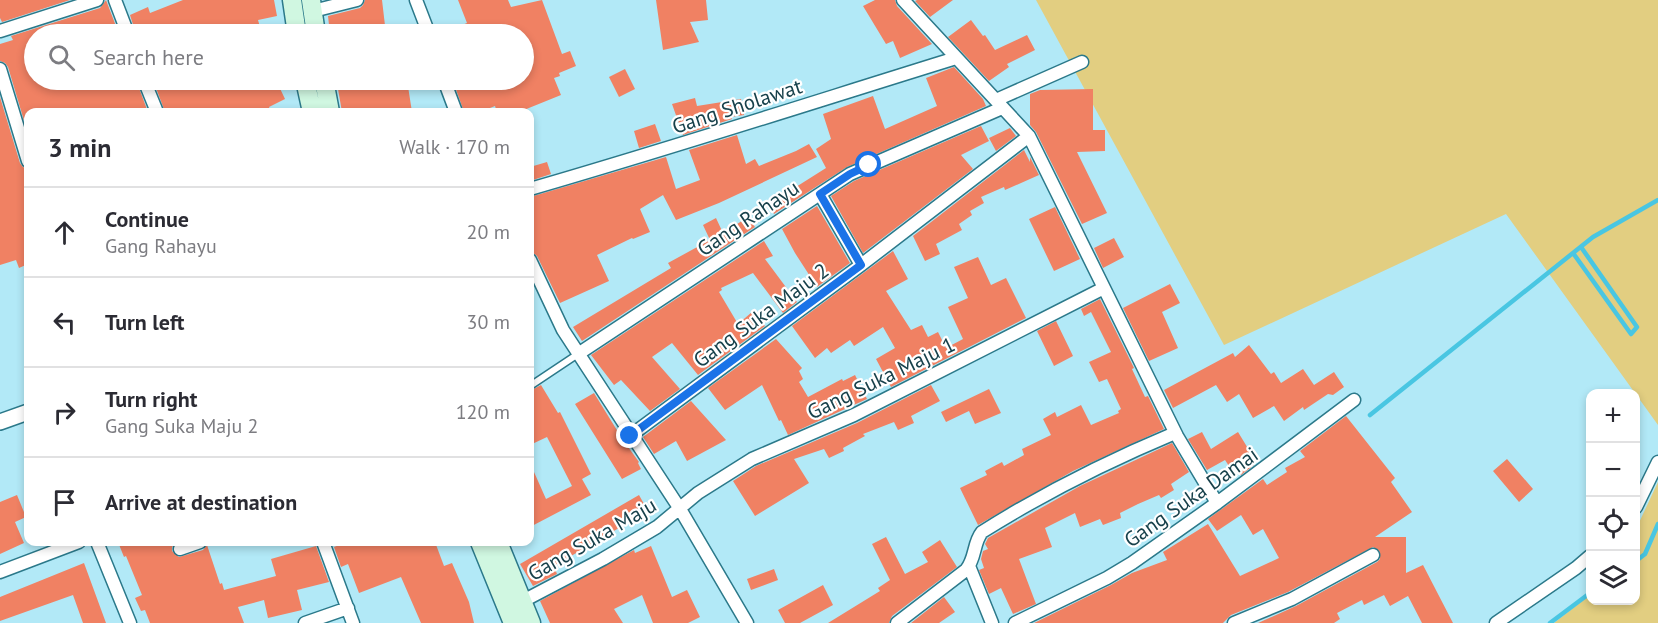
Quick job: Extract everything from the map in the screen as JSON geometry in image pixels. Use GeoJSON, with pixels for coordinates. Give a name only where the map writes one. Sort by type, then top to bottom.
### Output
{"type":"FeatureCollection","features":[{"type":"Feature","properties":{"kind":"main road"},"geometry":{"type":"LineString","coordinates":[[292,0],[296,24]]}},
{"type":"Feature","properties":{"kind":"main road"},"geometry":{"type":"LineString","coordinates":[[312,5],[315,24]]}},
{"type":"Feature","properties":{"kind":"main road"},"geometry":{"type":"LineString","coordinates":[[307,90],[311,108]]}},
{"type":"Feature","properties":{"kind":"main road"},"geometry":{"type":"LineString","coordinates":[[326,90],[329,108]]}},
{"type":"Feature","properties":{"kind":"main road"},"geometry":{"type":"LineString","coordinates":[[491,546],[523,601],[531,623]]}},
{"type":"Feature","properties":{"kind":"main road"},"geometry":{"type":"LineString","coordinates":[[491,546],[513,623]]}},
{"type":"Feature","properties":{"kind":"street"},"geometry":{"type":"LineString","coordinates":[[0,31],[97,0]]}},
{"type":"Feature","properties":{"kind":"street"},"geometry":{"type":"LineString","coordinates":[[116,0],[124,24]]}},
{"type":"Feature","properties":{"kind":"street"},"geometry":{"type":"LineString","coordinates":[[312,5],[357,0]]}},
{"type":"Feature","properties":{"kind":"street"},"geometry":{"type":"LineString","coordinates":[[416,0],[425,24]]}},
{"type":"Feature","properties":{"kind":"street"},"geometry":{"type":"LineString","coordinates":[[903,0],[1029,136],[1175,433],[1217,503]]}},
{"type":"Feature","properties":{"kind":"street","name":"Gang Sholawat"},"geometry":{"type":"LineString","coordinates":[[534,188],[668,149],[956,58]]}},
{"type":"Feature","properties":{"kind":"street","name":"Gang Rahayu"},"geometry":{"type":"LineString","coordinates":[[578,354],[850,174],[1082,62]]}},
{"type":"Feature","properties":{"kind":"street"},"geometry":{"type":"LineString","coordinates":[[0,69],[24,148]]}},
{"type":"Feature","properties":{"kind":"street"},"geometry":{"type":"LineString","coordinates":[[148,90],[155,108]]}},
{"type":"Feature","properties":{"kind":"street"},"geometry":{"type":"LineString","coordinates":[[447,90],[453,108]]}},
{"type":"Feature","properties":{"kind":"street","name":"Gang Suka Maju 2"},"geometry":{"type":"LineString","coordinates":[[630,436],[861,265],[1029,136]]}},
{"type":"Feature","properties":{"kind":"street"},"geometry":{"type":"LineString","coordinates":[[820,194],[861,265]]}},
{"type":"Feature","properties":{"kind":"street"},"geometry":{"type":"LineString","coordinates":[[534,269],[562,330],[680,509],[747,623]]}},
{"type":"Feature","properties":{"kind":"street","name":"Gang Suka Maju 1"},"geometry":{"type":"LineString","coordinates":[[680,509],[715,480],[752,459],[854,416],[1104,288]]}},
{"type":"Feature","properties":{"kind":"street","name":"Gang Suka Damai"},"geometry":{"type":"LineString","coordinates":[[1015,623],[1107,578],[1217,503],[1354,400]]}},
{"type":"Feature","properties":{"kind":"street"},"geometry":{"type":"LineString","coordinates":[[0,422],[24,413]]}},
{"type":"Feature","properties":{"kind":"street"},"geometry":{"type":"LineString","coordinates":[[897,623],[969,566],[973,559],[977,538],[982,532],[1026,504],[1112,460],[1175,433]]}},
{"type":"Feature","properties":{"kind":"street"},"geometry":{"type":"LineString","coordinates":[[1640,497],[1658,462]]}},
{"type":"Feature","properties":{"kind":"street","name":"Gang Suka Maju"},"geometry":{"type":"LineString","coordinates":[[523,601],[603,559],[657,527],[680,509]]}},
{"type":"Feature","properties":{"kind":"street"},"geometry":{"type":"LineString","coordinates":[[0,572],[68,546]]}},
{"type":"Feature","properties":{"kind":"street"},"geometry":{"type":"LineString","coordinates":[[100,546],[130,623]]}},
{"type":"Feature","properties":{"kind":"street"},"geometry":{"type":"LineString","coordinates":[[180,549],[189,546]]}},
{"type":"Feature","properties":{"kind":"street"},"geometry":{"type":"LineString","coordinates":[[324,546],[353,623]]}},
{"type":"Feature","properties":{"kind":"street"},"geometry":{"type":"LineString","coordinates":[[1234,623],[1292,599],[1373,555]]}},
{"type":"Feature","properties":{"kind":"street"},"geometry":{"type":"LineString","coordinates":[[1497,623],[1586,559]]}},
{"type":"Feature","properties":{"kind":"street"},"geometry":{"type":"LineString","coordinates":[[969,566],[992,623]]}},
{"type":"Feature","properties":{"kind":"street"},"geometry":{"type":"LineString","coordinates":[[305,623],[348,608]]}},
{"type":"Feature","properties":{"kind":"lane","name":"Gang Rahayu"},"geometry":{"type":"LineString","coordinates":[[534,383],[578,354]]}},
{"type":"Feature","properties":{"kind":"shaded area"},"geometry":{"type":"Polygon","coordinates":[[[1036,0],[1658,0],[1658,425],[1640,400],[1640,389],[1632,389],[1506,214],[1224,345],[1036,0]]]}},
{"type":"Feature","properties":{"kind":"shaded area"},"geometry":{"type":"Polygon","coordinates":[[[1658,482],[1658,623],[1554,623],[1586,598],[1586,605],[1640,605],[1640,520],[1658,482]]]}},
{"type":"Feature","properties":{"kind":"building"},"geometry":{"type":"Polygon","coordinates":[[[0,0],[70,0],[2,22],[0,0]]]}},
{"type":"Feature","properties":{"kind":"building"},"geometry":{"type":"Polygon","coordinates":[[[106,0],[115,24],[49,24],[100,8],[106,0]]]}},
{"type":"Feature","properties":{"kind":"building"},"geometry":{"type":"Polygon","coordinates":[[[183,0],[274,0],[277,16],[258,20],[259,24],[133,24],[130,15],[148,7],[150,13],[183,0]]]}},
{"type":"Feature","properties":{"kind":"building"},"geometry":{"type":"Polygon","coordinates":[[[365,0],[382,0],[385,24],[329,24],[328,16],[360,8],[365,0]]]}},
{"type":"Feature","properties":{"kind":"building"},"geometry":{"type":"Polygon","coordinates":[[[458,0],[508,0],[511,7],[542,0],[562,54],[570,51],[576,66],[559,73],[560,76],[554,78],[561,95],[529,108],[496,108],[495,106],[463,108],[456,90],[534,90],[534,24],[465,24],[467,23],[458,0]]]}},
{"type":"Feature","properties":{"kind":"building"},"geometry":{"type":"Polygon","coordinates":[[[656,0],[706,0],[708,20],[690,22],[699,42],[663,50],[656,0]]]}},
{"type":"Feature","properties":{"kind":"building"},"geometry":{"type":"Polygon","coordinates":[[[875,0],[895,0],[897,6],[932,44],[900,58],[893,41],[886,44],[863,6],[875,0]]]}},
{"type":"Feature","properties":{"kind":"building"},"geometry":{"type":"Polygon","coordinates":[[[953,0],[930,17],[915,1],[953,0]]]}},
{"type":"Feature","properties":{"kind":"building"},"geometry":{"type":"Polygon","coordinates":[[[971,20],[995,50],[1027,35],[1035,50],[1007,64],[1009,67],[989,81],[948,37],[971,20]]]}},
{"type":"Feature","properties":{"kind":"building"},"geometry":{"type":"Polygon","coordinates":[[[24,32],[24,90],[140,90],[146,108],[24,108],[24,121],[8,67],[0,61],[0,44],[13,40],[11,36],[24,32]]]}},
{"type":"Feature","properties":{"kind":"building"},"geometry":{"type":"Polygon","coordinates":[[[954,67],[983,99],[986,106],[847,167],[774,214],[769,204],[826,168],[816,149],[831,139],[823,114],[873,96],[885,129],[937,106],[926,78],[954,67]]]}},
{"type":"Feature","properties":{"kind":"building"},"geometry":{"type":"Polygon","coordinates":[[[625,69],[635,89],[619,97],[609,77],[625,69]]]}},
{"type":"Feature","properties":{"kind":"building"},"geometry":{"type":"Polygon","coordinates":[[[1093,89],[1093,130],[1105,130],[1105,151],[1077,152],[1107,213],[1082,224],[1036,132],[1030,125],[1030,94],[1040,90],[1093,89]]]}},
{"type":"Feature","properties":{"kind":"building"},"geometry":{"type":"Polygon","coordinates":[[[157,90],[281,90],[285,99],[269,108],[164,108],[157,90]]]}},
{"type":"Feature","properties":{"kind":"building"},"geometry":{"type":"Polygon","coordinates":[[[338,90],[409,90],[411,108],[341,108],[338,90]]]}},
{"type":"Feature","properties":{"kind":"building"},"geometry":{"type":"Polygon","coordinates":[[[0,97],[20,163],[24,167],[24,266],[19,268],[16,260],[0,265],[0,97]]]}},
{"type":"Feature","properties":{"kind":"building"},"geometry":{"type":"Polygon","coordinates":[[[695,98],[697,106],[741,99],[744,115],[731,117],[732,119],[683,135],[672,104],[695,98]]]}},
{"type":"Feature","properties":{"kind":"building"},"geometry":{"type":"Polygon","coordinates":[[[655,124],[661,141],[639,148],[634,131],[655,124]]]}},
{"type":"Feature","properties":{"kind":"building"},"geometry":{"type":"Polygon","coordinates":[[[981,126],[989,141],[961,155],[973,169],[863,253],[831,196],[854,181],[981,126]]]}},
{"type":"Feature","properties":{"kind":"building"},"geometry":{"type":"Polygon","coordinates":[[[1010,128],[1016,136],[996,151],[989,138],[1010,128]]]}},
{"type":"Feature","properties":{"kind":"building"},"geometry":{"type":"Polygon","coordinates":[[[737,135],[746,164],[755,159],[759,166],[809,144],[817,157],[719,203],[676,220],[663,195],[640,209],[650,232],[597,255],[609,281],[560,303],[534,254],[534,196],[666,157],[676,189],[700,180],[689,150],[737,135]]]}},
{"type":"Feature","properties":{"kind":"building"},"geometry":{"type":"Polygon","coordinates":[[[1024,150],[1039,175],[1005,190],[1004,187],[981,197],[984,203],[970,211],[972,215],[959,224],[962,230],[936,244],[940,254],[925,261],[913,236],[1024,150]]]}},
{"type":"Feature","properties":{"kind":"building"},"geometry":{"type":"Polygon","coordinates":[[[547,162],[551,174],[534,180],[534,166],[547,162]]]}},
{"type":"Feature","properties":{"kind":"building"},"geometry":{"type":"Polygon","coordinates":[[[817,206],[850,263],[817,287],[782,229],[817,206]]]}},
{"type":"Feature","properties":{"kind":"building"},"geometry":{"type":"Polygon","coordinates":[[[1055,207],[1080,259],[1054,271],[1029,219],[1055,207]]]}},
{"type":"Feature","properties":{"kind":"building"},"geometry":{"type":"Polygon","coordinates":[[[748,217],[755,227],[582,341],[573,327],[671,268],[668,263],[710,240],[703,225],[716,218],[723,233],[748,217]]]}},
{"type":"Feature","properties":{"kind":"building"},"geometry":{"type":"Polygon","coordinates":[[[1114,238],[1124,257],[1103,268],[1094,248],[1114,238]]]}},
{"type":"Feature","properties":{"kind":"building"},"geometry":{"type":"Polygon","coordinates":[[[764,241],[773,256],[765,259],[797,302],[783,313],[753,273],[721,288],[719,292],[738,324],[752,312],[765,326],[698,375],[672,343],[652,357],[680,389],[650,411],[621,380],[614,385],[591,355],[764,241]]]}},
{"type":"Feature","properties":{"kind":"building"},"geometry":{"type":"Polygon","coordinates":[[[893,251],[908,279],[886,291],[911,330],[922,325],[928,337],[938,332],[946,348],[963,339],[948,307],[968,298],[954,267],[978,257],[991,285],[1006,278],[1026,318],[891,387],[876,359],[895,348],[883,327],[854,346],[850,340],[831,353],[827,348],[815,358],[792,326],[893,251]]]}},
{"type":"Feature","properties":{"kind":"building"},"geometry":{"type":"Polygon","coordinates":[[[1170,284],[1180,303],[1162,312],[1178,348],[1149,361],[1123,308],[1170,284]]]}},
{"type":"Feature","properties":{"kind":"building"},"geometry":{"type":"Polygon","coordinates":[[[1100,299],[1134,368],[1132,369],[1145,397],[1148,396],[1164,429],[1073,471],[978,525],[960,488],[987,475],[985,471],[1002,462],[1004,466],[1024,455],[1022,449],[1051,435],[1043,419],[1055,412],[1057,417],[1081,405],[1091,425],[1119,413],[1121,409],[1107,379],[1099,382],[1089,362],[1111,352],[1091,312],[1084,316],[1081,309],[1100,299]]]}},
{"type":"Feature","properties":{"kind":"building"},"geometry":{"type":"Polygon","coordinates":[[[1056,321],[1073,356],[1054,366],[1037,331],[1056,321]]]}},
{"type":"Feature","properties":{"kind":"building"},"geometry":{"type":"Polygon","coordinates":[[[776,339],[802,368],[799,371],[803,379],[799,382],[808,397],[842,379],[843,381],[855,375],[867,399],[788,435],[762,385],[725,410],[708,388],[776,339]]]}},
{"type":"Feature","properties":{"kind":"building"},"geometry":{"type":"Polygon","coordinates":[[[1249,345],[1271,374],[1274,372],[1281,383],[1303,369],[1314,385],[1334,372],[1344,387],[1333,395],[1328,394],[1304,410],[1303,407],[1284,421],[1274,406],[1253,418],[1239,394],[1227,402],[1216,385],[1173,408],[1164,390],[1233,353],[1235,357],[1249,345]]]}},
{"type":"Feature","properties":{"kind":"building"},"geometry":{"type":"Polygon","coordinates":[[[541,385],[558,413],[560,412],[591,474],[582,479],[591,495],[534,525],[534,472],[546,499],[572,486],[547,437],[534,443],[534,389],[541,385]]]}},
{"type":"Feature","properties":{"kind":"building"},"geometry":{"type":"Polygon","coordinates":[[[931,385],[940,401],[911,416],[914,423],[898,430],[894,422],[863,434],[865,436],[843,448],[844,451],[829,458],[824,449],[794,459],[809,483],[755,516],[733,481],[756,466],[857,423],[931,385]]]}},
{"type":"Feature","properties":{"kind":"building"},"geometry":{"type":"Polygon","coordinates":[[[989,389],[1001,413],[975,424],[969,411],[946,422],[941,412],[989,389]]]}},
{"type":"Feature","properties":{"kind":"building"},"geometry":{"type":"Polygon","coordinates":[[[594,393],[639,462],[641,469],[622,479],[575,404],[594,393]]]}},
{"type":"Feature","properties":{"kind":"building"},"geometry":{"type":"Polygon","coordinates":[[[691,401],[726,440],[687,461],[676,441],[654,454],[643,437],[691,401]]]}},
{"type":"Feature","properties":{"kind":"building"},"geometry":{"type":"Polygon","coordinates":[[[1346,416],[1395,478],[1391,482],[1412,512],[1375,537],[1406,537],[1406,573],[1423,565],[1453,623],[1422,623],[1408,596],[1390,606],[1384,595],[1364,605],[1362,600],[1337,613],[1340,619],[1334,623],[1258,623],[1296,606],[1377,562],[1380,559],[1380,552],[1373,547],[1288,592],[1231,615],[1223,623],[1034,623],[1132,573],[1167,560],[1163,552],[1208,524],[1240,576],[1279,558],[1263,529],[1253,535],[1241,515],[1217,531],[1208,519],[1263,479],[1267,485],[1287,472],[1285,468],[1305,457],[1300,451],[1346,416]]]}},
{"type":"Feature","properties":{"kind":"building"},"geometry":{"type":"Polygon","coordinates":[[[1202,432],[1211,449],[1238,432],[1252,455],[1249,457],[1254,465],[1241,475],[1235,466],[1231,469],[1225,460],[1207,470],[1188,439],[1202,432]]]}},
{"type":"Feature","properties":{"kind":"building"},"geometry":{"type":"Polygon","coordinates":[[[1172,443],[1189,472],[1171,484],[1174,490],[1161,498],[1159,495],[1138,504],[1120,513],[1121,518],[1103,525],[1100,519],[1080,527],[1075,513],[1045,528],[1052,547],[1019,559],[1036,604],[1013,614],[1001,588],[989,594],[979,570],[984,568],[981,559],[983,551],[988,549],[985,544],[988,538],[1080,486],[1172,443]]]}},
{"type":"Feature","properties":{"kind":"building"},"geometry":{"type":"Polygon","coordinates":[[[1507,459],[1533,489],[1519,502],[1493,471],[1507,459]]]}},
{"type":"Feature","properties":{"kind":"building"},"geometry":{"type":"Polygon","coordinates":[[[17,495],[24,518],[15,522],[24,543],[0,554],[0,502],[17,495]]]}},
{"type":"Feature","properties":{"kind":"building"},"geometry":{"type":"Polygon","coordinates":[[[639,495],[648,511],[554,566],[557,574],[533,586],[520,564],[639,495]]]}},
{"type":"Feature","properties":{"kind":"building"},"geometry":{"type":"Polygon","coordinates":[[[886,537],[905,574],[928,562],[922,552],[940,540],[957,567],[892,616],[889,623],[828,623],[880,591],[878,588],[890,580],[872,544],[886,537]]]}},
{"type":"Feature","properties":{"kind":"building"},"geometry":{"type":"Polygon","coordinates":[[[120,546],[173,546],[172,551],[179,557],[203,550],[207,546],[224,590],[276,576],[271,559],[316,546],[329,582],[297,590],[302,610],[268,618],[264,600],[238,607],[244,623],[150,623],[145,610],[141,611],[135,598],[142,595],[126,556],[124,557],[120,546]]]}},
{"type":"Feature","properties":{"kind":"building"},"geometry":{"type":"Polygon","coordinates":[[[436,546],[444,566],[452,563],[469,602],[474,623],[421,623],[401,577],[359,593],[348,564],[341,567],[334,547],[436,546]]]}},
{"type":"Feature","properties":{"kind":"building"},"geometry":{"type":"Polygon","coordinates":[[[651,546],[672,597],[687,590],[700,617],[688,623],[653,623],[642,595],[614,609],[623,623],[550,623],[540,601],[634,550],[635,553],[651,546]]]}},
{"type":"Feature","properties":{"kind":"building"},"geometry":{"type":"Polygon","coordinates":[[[84,563],[106,623],[83,623],[73,595],[0,621],[0,597],[84,563]]]}},
{"type":"Feature","properties":{"kind":"building"},"geometry":{"type":"Polygon","coordinates":[[[774,569],[778,580],[751,590],[747,579],[774,569]]]}},
{"type":"Feature","properties":{"kind":"building"},"geometry":{"type":"Polygon","coordinates":[[[823,585],[833,605],[800,623],[785,623],[778,610],[823,585]]]}},
{"type":"Feature","properties":{"kind":"building"},"geometry":{"type":"Polygon","coordinates":[[[944,597],[955,612],[939,623],[911,623],[944,597]]]}},
{"type":"Feature","properties":{"kind":"waterway"},"geometry":{"type":"LineString","coordinates":[[1370,415],[1593,237],[1658,200]]}},
{"type":"Feature","properties":{"kind":"waterway"},"geometry":{"type":"LineString","coordinates":[[1573,253],[1631,334],[1637,327],[1581,247]]}},
{"type":"Feature","properties":{"kind":"waterway"},"geometry":{"type":"LineString","coordinates":[[1640,558],[1645,554],[1658,524]]}},
{"type":"Feature","properties":{"kind":"waterway"},"geometry":{"type":"LineString","coordinates":[[1550,623],[1586,596]]}},
{"type":"Feature","properties":{"kind":"route"},"geometry":{"type":"LineString","coordinates":[[630,436],[861,265],[820,194],[850,174],[869,165]]}}]}
